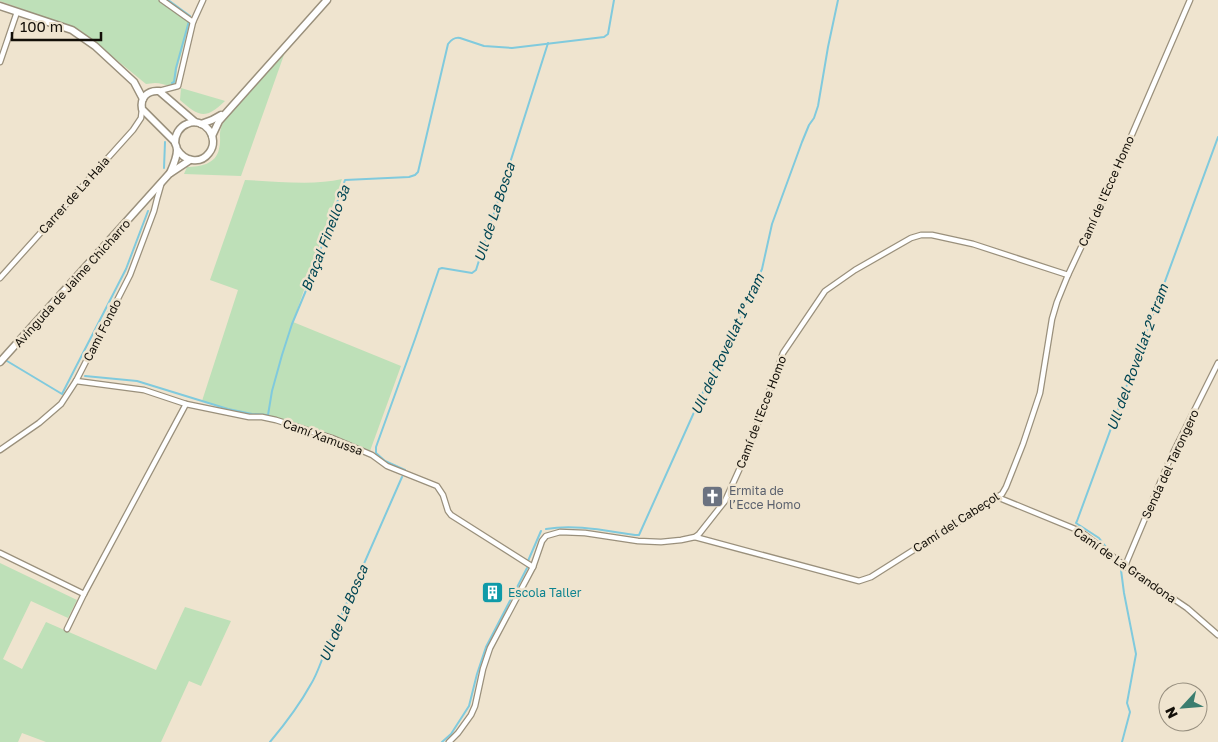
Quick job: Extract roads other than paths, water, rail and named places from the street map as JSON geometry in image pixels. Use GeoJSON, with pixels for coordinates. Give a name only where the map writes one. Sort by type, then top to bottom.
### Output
{"type":"FeatureCollection","features":[{"type":"Feature","properties":{"kind":"street"},"geometry":{"type":"LineString","coordinates":[[162,0],[193,22]]}},
{"type":"Feature","properties":{"kind":"street"},"geometry":{"type":"LineString","coordinates":[[134,82],[156,91],[198,123],[208,128],[212,136],[213,145],[207,156],[199,160],[190,160],[182,156],[176,146],[142,110],[143,99],[148,92],[156,91],[178,86],[193,22],[203,0]]}},
{"type":"Feature","properties":{"kind":"street"},"geometry":{"type":"LineString","coordinates":[[212,136],[219,121],[226,112],[327,0]]}},
{"type":"Feature","properties":{"kind":"street","name":"Camí de l'Ecce Homo"},"geometry":{"type":"LineString","coordinates":[[695,537],[724,501],[749,448],[783,353],[825,291],[911,238],[921,235],[932,235],[973,244],[1068,275],[1108,190],[1190,0]]}},
{"type":"Feature","properties":{"kind":"street"},"geometry":{"type":"LineString","coordinates":[[0,6],[72,30],[95,46],[134,82],[143,99]]}},
{"type":"Feature","properties":{"kind":"street"},"geometry":{"type":"LineString","coordinates":[[0,62],[17,12]]}},
{"type":"Feature","properties":{"kind":"street","name":"Carrer de La Haia"},"geometry":{"type":"LineString","coordinates":[[0,278],[133,130],[141,118],[142,110]]}},
{"type":"Feature","properties":{"kind":"street"},"geometry":{"type":"LineString","coordinates":[[169,174],[174,163],[177,133],[182,126],[212,120],[226,112]]}},
{"type":"Feature","properties":{"kind":"street"},"geometry":{"type":"LineString","coordinates":[[169,174],[190,160]]}},
{"type":"Feature","properties":{"kind":"street","name":"Avinguda de Jaime Chicharro"},"geometry":{"type":"LineString","coordinates":[[0,362],[169,174]]}},
{"type":"Feature","properties":{"kind":"street","name":"Camí Fondo"},"geometry":{"type":"LineString","coordinates":[[0,450],[39,423],[61,404],[76,381],[130,275],[163,182]]}},
{"type":"Feature","properties":{"kind":"street","name":"Camí del Cabeçol"},"geometry":{"type":"LineString","coordinates":[[695,537],[859,581],[871,577],[1002,494],[1023,444],[1040,393],[1054,313],[1068,275]]}},
{"type":"Feature","properties":{"kind":"street","name":"Senda del Tarongero"},"geometry":{"type":"LineString","coordinates":[[1125,566],[1170,459],[1218,363]]}},
{"type":"Feature","properties":{"kind":"street","name":"Camí Xamussa"},"geometry":{"type":"LineString","coordinates":[[76,381],[144,390],[186,404],[250,417],[276,420],[332,438],[372,455],[387,466],[437,486],[443,495],[451,516],[533,567]]}},
{"type":"Feature","properties":{"kind":"street"},"geometry":{"type":"LineString","coordinates":[[67,629],[186,404]]}},
{"type":"Feature","properties":{"kind":"street","name":"Camí de La Grandona"},"geometry":{"type":"LineString","coordinates":[[997,497],[1080,531],[1125,566],[1187,608],[1218,635]]}},
{"type":"Feature","properties":{"kind":"street"},"geometry":{"type":"LineString","coordinates":[[449,742],[462,729],[471,715],[490,648],[533,567],[542,541],[546,536],[560,532],[585,532],[638,541],[661,542],[695,537]]}},
{"type":"Feature","properties":{"kind":"street"},"geometry":{"type":"LineString","coordinates":[[0,554],[84,594]]}},
{"type":"Feature","properties":{"kind":"waterway"},"geometry":{"type":"LineString","coordinates":[[168,0],[190,16]]}},
{"type":"Feature","properties":{"kind":"waterway","name":"Braçal Finello 3ª"},"geometry":{"type":"LineString","coordinates":[[85,376],[137,381],[228,409],[268,415],[272,391],[292,324],[307,288],[345,180],[409,177],[418,172],[448,44],[453,39],[460,38],[484,46],[512,48],[604,37],[608,34],[614,0]]}},
{"type":"Feature","properties":{"kind":"waterway","name":"Ull del Rovellat 1º tram"},"geometry":{"type":"LineString","coordinates":[[546,529],[568,527],[639,535],[713,370],[725,350],[762,269],[772,224],[802,142],[818,106],[838,0]]}},
{"type":"Feature","properties":{"kind":"waterway"},"geometry":{"type":"LineString","coordinates":[[172,83],[174,82],[189,21]]}},
{"type":"Feature","properties":{"kind":"waterway","name":"Ull de La Bosca"},"geometry":{"type":"LineString","coordinates":[[405,470],[385,461],[376,453],[376,447],[439,269],[472,273],[476,270],[548,43]]}},
{"type":"Feature","properties":{"kind":"waterway","name":"Ull del Rovellat 2º tram"},"geometry":{"type":"LineString","coordinates":[[1110,552],[1099,538],[1076,523],[1218,137]]}},
{"type":"Feature","properties":{"kind":"waterway"},"geometry":{"type":"LineString","coordinates":[[164,168],[165,142]]}},
{"type":"Feature","properties":{"kind":"waterway"},"geometry":{"type":"LineString","coordinates":[[7,361],[62,394],[126,269],[148,211]]}},
{"type":"Feature","properties":{"kind":"waterway","name":"Ull de La Bosca"},"geometry":{"type":"LineString","coordinates":[[270,742],[287,721],[313,680],[402,477]]}},
{"type":"Feature","properties":{"kind":"waterway","name":"Ull del Rovellat 1º tram"},"geometry":{"type":"LineString","coordinates":[[528,561],[541,531]]}},
{"type":"Feature","properties":{"kind":"waterway","name":"Ull del Rovellat 1º tram"},"geometry":{"type":"LineString","coordinates":[[442,742],[451,734],[469,706],[486,647],[527,568]]}},
{"type":"Feature","properties":{"kind":"waterway","name":"Ull del Rovellat 2º tram"},"geometry":{"type":"LineString","coordinates":[[1121,570],[1136,654],[1127,703],[1130,712],[1122,742]]}},
{"type":"Feature","properties":{"kind":"place","name":"Ermita de l’Ecce Homo"},"geometry":{"type":"Point","coordinates":[713,497]}},
{"type":"Feature","properties":{"kind":"place","name":"Escola Taller"},"geometry":{"type":"Point","coordinates":[492,592]}}]}
